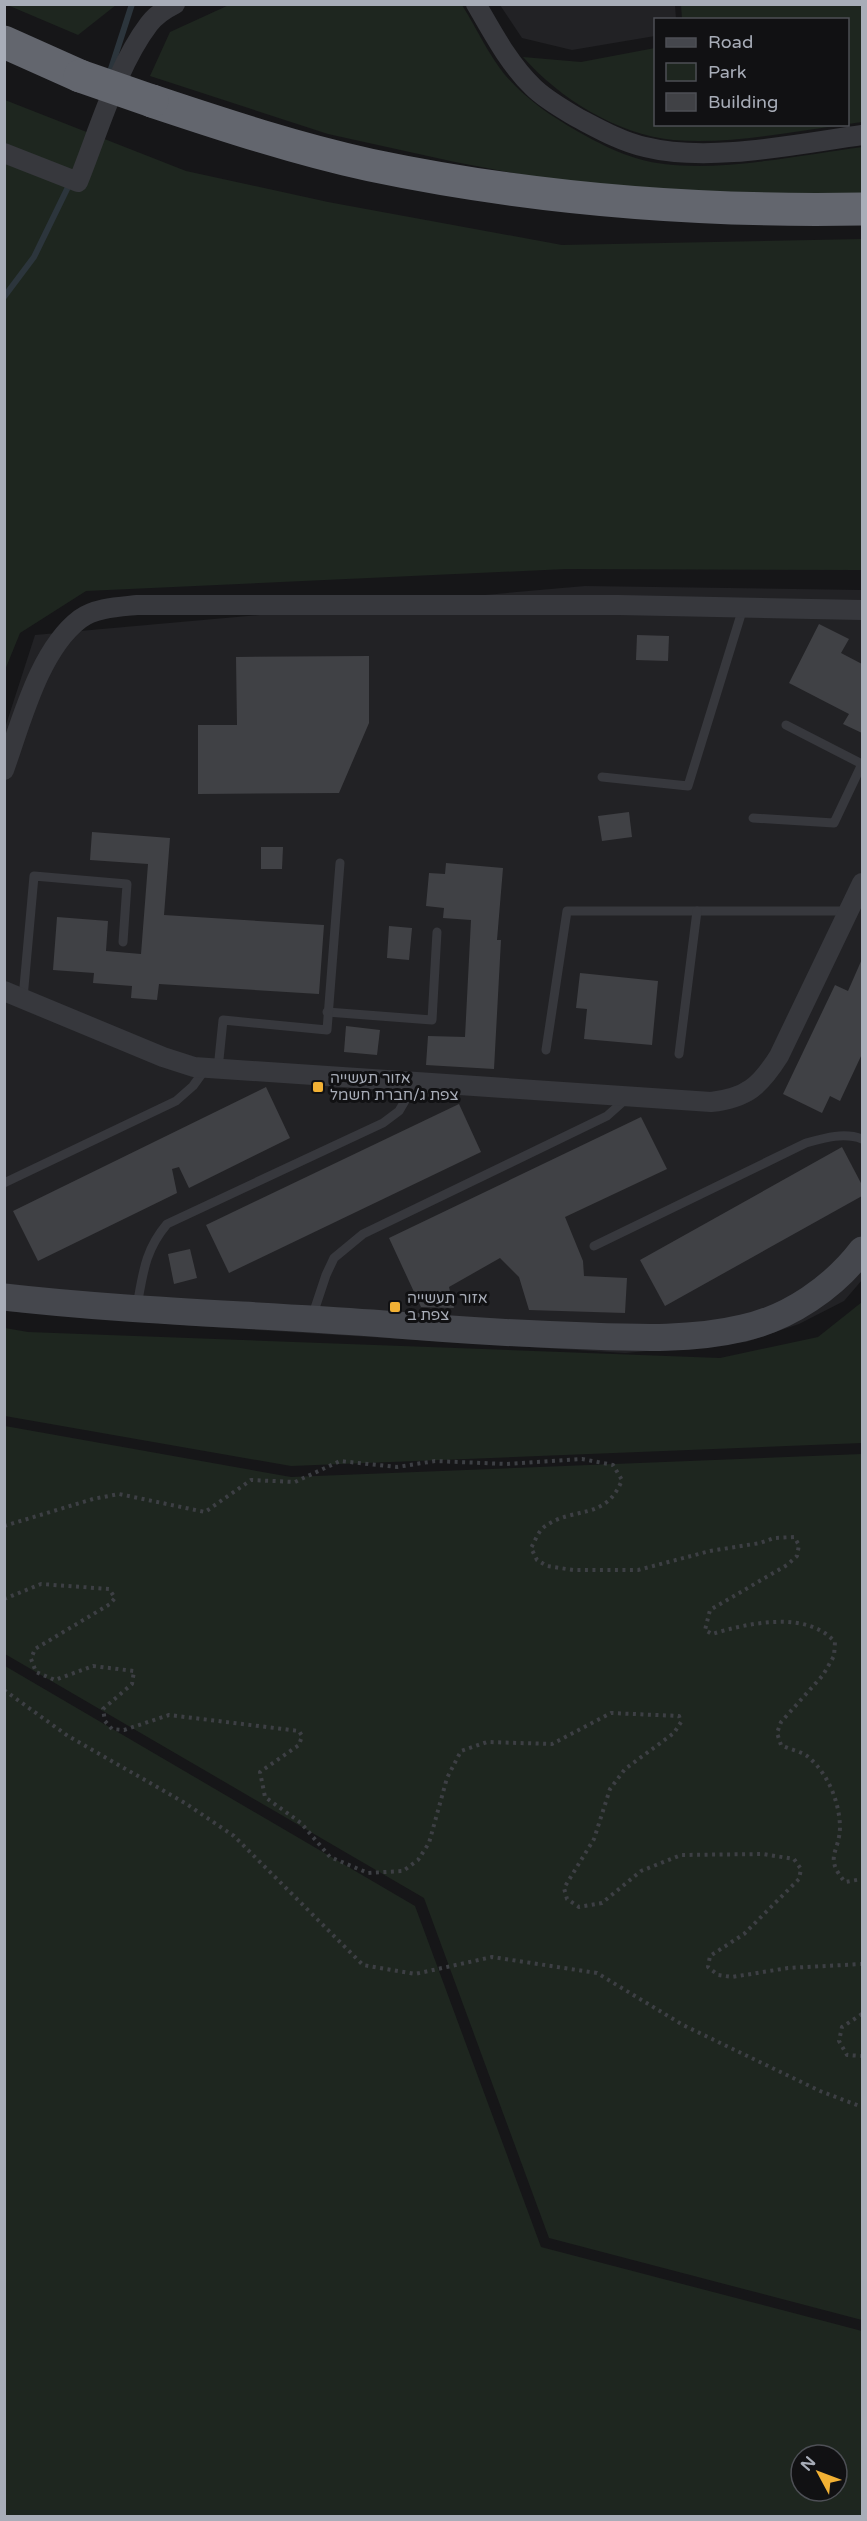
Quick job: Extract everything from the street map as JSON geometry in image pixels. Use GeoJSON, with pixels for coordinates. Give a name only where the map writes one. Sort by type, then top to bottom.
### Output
{"type":"FeatureCollection","features":[{"type":"Feature","properties":{"kind":"highway"},"geometry":{"type":"LineString","coordinates":[[4,42],[80,76],[152,101],[323,153],[369,164],[458,181],[640,203],[736,208],[862,209]]}},
{"type":"Feature","properties":{"kind":"street"},"geometry":{"type":"LineString","coordinates":[[4,153],[78,182],[124,67],[150,22],[175,4]]}},
{"type":"Feature","properties":{"kind":"street"},"geometry":{"type":"LineString","coordinates":[[476,4],[513,65],[534,88],[555,105],[601,131],[644,147],[672,152],[699,153],[751,150],[862,135]]}},
{"type":"Feature","properties":{"kind":"street"},"geometry":{"type":"LineString","coordinates":[[4,770],[41,671],[62,636],[81,618],[105,609],[137,605],[619,605],[862,610]]}},
{"type":"Feature","properties":{"kind":"street"},"geometry":{"type":"LineString","coordinates":[[14,995],[163,1057],[194,1067],[628,1097],[711,1102],[733,1100],[764,1079],[779,1056],[862,883]]}},
{"type":"Feature","properties":{"kind":"street"},"geometry":{"type":"LineString","coordinates":[[4,1297],[80,1306],[312,1319],[517,1334],[641,1338],[703,1335],[745,1328],[781,1315],[820,1293],[848,1269],[862,1250]]}},
{"type":"Feature","properties":{"kind":"lane"},"geometry":{"type":"LineString","coordinates":[[602,777],[688,786],[743,608]]}},
{"type":"Feature","properties":{"kind":"lane"},"geometry":{"type":"LineString","coordinates":[[753,818],[834,823],[862,764],[786,725]]}},
{"type":"Feature","properties":{"kind":"lane"},"geometry":{"type":"LineString","coordinates":[[4,1183],[176,1101],[212,1068],[223,1020],[327,1030],[340,863]]}},
{"type":"Feature","properties":{"kind":"lane"},"geometry":{"type":"LineString","coordinates":[[14,995],[34,876],[127,884],[123,942]]}},
{"type":"Feature","properties":{"kind":"lane"},"geometry":{"type":"LineString","coordinates":[[546,1050],[567,911],[849,911]]}},
{"type":"Feature","properties":{"kind":"lane"},"geometry":{"type":"LineString","coordinates":[[679,1054],[697,911]]}},
{"type":"Feature","properties":{"kind":"lane"},"geometry":{"type":"LineString","coordinates":[[327,1012],[432,1020],[437,932]]}},
{"type":"Feature","properties":{"kind":"lane"},"geometry":{"type":"LineString","coordinates":[[137,1308],[145,1260],[154,1239],[167,1224],[382,1123],[399,1111],[416,1082]]}},
{"type":"Feature","properties":{"kind":"lane"},"geometry":{"type":"LineString","coordinates":[[312,1319],[334,1258],[363,1234],[607,1116],[628,1097]]}},
{"type":"Feature","properties":{"kind":"lane"},"geometry":{"type":"LineString","coordinates":[[594,1246],[806,1143],[830,1136],[862,1139]]}},
{"type":"Feature","properties":{"kind":"path"},"geometry":{"type":"LineString","coordinates":[[4,1526],[93,1499],[119,1494],[205,1512],[251,1480],[295,1482],[340,1461],[397,1467],[435,1461],[506,1464],[582,1459],[613,1465],[622,1480],[616,1496],[606,1505],[556,1520],[542,1529],[531,1548],[537,1560],[547,1566],[573,1570],[638,1570],[710,1551],[760,1543],[774,1538],[794,1537],[799,1545],[797,1557],[710,1610],[705,1630],[712,1634],[763,1621],[791,1623],[821,1629],[835,1642],[834,1656],[823,1675],[781,1722],[777,1733],[781,1746],[806,1755],[828,1780],[837,1807],[840,1827],[832,1861],[844,1882],[862,1879]]}},
{"type":"Feature","properties":{"kind":"path"},"geometry":{"type":"LineString","coordinates":[[4,1599],[41,1584],[109,1590],[115,1598],[110,1604],[35,1649],[31,1659],[36,1672],[55,1680],[93,1666],[134,1671],[132,1684],[103,1709],[105,1722],[112,1729],[124,1730],[169,1715],[299,1731],[302,1736],[299,1745],[260,1772],[265,1797],[301,1822],[330,1857],[368,1873],[403,1871],[418,1860],[429,1843],[447,1778],[461,1751],[487,1742],[552,1744],[610,1713],[679,1716],[681,1722],[674,1733],[625,1769],[610,1789],[594,1839],[564,1888],[567,1899],[579,1907],[602,1904],[641,1871],[681,1855],[764,1854],[794,1859],[801,1869],[799,1879],[744,1934],[710,1956],[708,1967],[718,1975],[732,1977],[788,1968],[862,1964]]}},
{"type":"Feature","properties":{"kind":"path"},"geometry":{"type":"LineString","coordinates":[[4,1690],[68,1736],[185,1803],[234,1836],[363,1965],[415,1974],[492,1957],[597,1973],[683,2025],[820,2091],[862,2107]]}},
{"type":"Feature","properties":{"kind":"path"},"geometry":{"type":"LineString","coordinates":[[862,2014],[842,2027],[839,2042],[847,2055],[862,2056]]}},
{"type":"Feature","properties":{"kind":"shaded area"},"geometry":{"type":"Polygon","coordinates":[[[500,5],[675,5],[676,18],[654,18],[654,36],[572,50],[522,38],[500,5]]]}},
{"type":"Feature","properties":{"kind":"shaded area"},"geometry":{"type":"Polygon","coordinates":[[[585,586],[862,590],[862,1280],[844,1301],[799,1324],[746,1342],[625,1353],[196,1326],[5,1311],[4,731],[35,635],[585,586]]]}},
{"type":"Feature","properties":{"kind":"green space"},"geometry":{"type":"Polygon","coordinates":[[[5,4],[116,4],[116,5],[78,35],[5,4]]]}},
{"type":"Feature","properties":{"kind":"green space"},"geometry":{"type":"Polygon","coordinates":[[[229,5],[462,5],[493,58],[513,84],[547,113],[607,147],[639,159],[690,166],[750,163],[862,147],[862,197],[798,199],[561,182],[328,134],[150,76],[170,32],[229,5]]]}},
{"type":"Feature","properties":{"kind":"green space"},"geometry":{"type":"Polygon","coordinates":[[[681,5],[862,5],[862,122],[849,124],[849,18],[682,18],[681,5]]]}},
{"type":"Feature","properties":{"kind":"green space"},"geometry":{"type":"Polygon","coordinates":[[[654,48],[654,126],[836,126],[715,141],[673,140],[652,136],[631,130],[591,112],[554,87],[523,57],[581,62],[654,48]]]}},
{"type":"Feature","properties":{"kind":"green space"},"geometry":{"type":"Polygon","coordinates":[[[5,100],[186,171],[328,202],[562,245],[862,239],[862,570],[566,569],[86,591],[20,633],[5,670],[5,100]]]}},
{"type":"Feature","properties":{"kind":"green space"},"geometry":{"type":"Polygon","coordinates":[[[862,1302],[862,1443],[291,1466],[5,1416],[5,1328],[28,1332],[720,1358],[818,1337],[862,1302]]]}},
{"type":"Feature","properties":{"kind":"green space"},"geometry":{"type":"Polygon","coordinates":[[[5,1426],[291,1477],[862,1454],[862,2320],[549,2238],[424,1898],[5,1654],[5,1426]]]}},
{"type":"Feature","properties":{"kind":"green space"},"geometry":{"type":"Polygon","coordinates":[[[5,1666],[415,1906],[541,2247],[862,2331],[862,2516],[5,2516],[5,1666]]]}},
{"type":"Feature","properties":{"kind":"building"},"geometry":{"type":"Polygon","coordinates":[[[819,624],[849,639],[841,653],[862,664],[862,733],[843,724],[849,714],[789,683],[819,624]]]}},
{"type":"Feature","properties":{"kind":"building"},"geometry":{"type":"Polygon","coordinates":[[[637,635],[669,636],[668,661],[636,660],[637,635]]]}},
{"type":"Feature","properties":{"kind":"building"},"geometry":{"type":"Polygon","coordinates":[[[369,656],[369,723],[339,793],[198,794],[198,725],[237,725],[236,657],[369,656]]]}},
{"type":"Feature","properties":{"kind":"building"},"geometry":{"type":"Polygon","coordinates":[[[629,812],[632,837],[602,841],[598,816],[629,812]]]}},
{"type":"Feature","properties":{"kind":"building"},"geometry":{"type":"Polygon","coordinates":[[[92,832],[170,838],[164,915],[324,925],[319,994],[159,984],[157,1000],[131,998],[132,986],[93,983],[94,973],[53,970],[57,917],[108,921],[106,951],[141,954],[148,864],[90,860],[92,832]]]}},
{"type":"Feature","properties":{"kind":"building"},"geometry":{"type":"Polygon","coordinates":[[[261,847],[283,847],[282,869],[261,869],[261,847]]]}},
{"type":"Feature","properties":{"kind":"building"},"geometry":{"type":"Polygon","coordinates":[[[446,863],[503,868],[497,940],[501,940],[494,1069],[426,1065],[428,1036],[465,1037],[471,920],[443,918],[444,908],[426,906],[429,873],[445,874],[446,863]]]}},
{"type":"Feature","properties":{"kind":"building"},"geometry":{"type":"Polygon","coordinates":[[[389,926],[412,928],[409,960],[387,958],[389,926]]]}},
{"type":"Feature","properties":{"kind":"building"},"geometry":{"type":"Polygon","coordinates":[[[862,959],[862,1054],[840,1101],[830,1096],[822,1113],[783,1094],[835,985],[848,991],[862,959]]]}},
{"type":"Feature","properties":{"kind":"building"},"geometry":{"type":"Polygon","coordinates":[[[580,973],[658,981],[652,1045],[584,1039],[587,1009],[576,1008],[580,973]]]}},
{"type":"Feature","properties":{"kind":"building"},"geometry":{"type":"Polygon","coordinates":[[[346,1026],[380,1030],[377,1055],[344,1052],[346,1026]]]}},
{"type":"Feature","properties":{"kind":"building"},"geometry":{"type":"Polygon","coordinates":[[[266,1087],[290,1138],[189,1188],[179,1167],[172,1169],[177,1193],[38,1261],[13,1211],[266,1087]]]}},
{"type":"Feature","properties":{"kind":"building"},"geometry":{"type":"Polygon","coordinates":[[[459,1104],[481,1152],[229,1273],[206,1225],[459,1104]]]}},
{"type":"Feature","properties":{"kind":"building"},"geometry":{"type":"Polygon","coordinates":[[[641,1117],[667,1169],[565,1217],[583,1261],[584,1276],[627,1278],[625,1313],[529,1310],[519,1277],[500,1258],[449,1287],[454,1308],[421,1307],[389,1238],[641,1117]]]}},
{"type":"Feature","properties":{"kind":"building"},"geometry":{"type":"Polygon","coordinates":[[[842,1147],[862,1185],[862,1196],[665,1306],[640,1260],[842,1147]]]}},
{"type":"Feature","properties":{"kind":"building"},"geometry":{"type":"Polygon","coordinates":[[[190,1249],[197,1278],[174,1284],[168,1254],[190,1249]]]}},
{"type":"Feature","properties":{"kind":"waterway"},"geometry":{"type":"LineString","coordinates":[[109,75],[132,4]]}},
{"type":"Feature","properties":{"kind":"waterway"},"geometry":{"type":"LineString","coordinates":[[4,297],[34,257],[70,183]]}},
{"type":"Feature","properties":{"kind":"place","name":"אזור תעשייה צפת ג/חברת חשמל"},"geometry":{"type":"Point","coordinates":[318,1087]}},
{"type":"Feature","properties":{"kind":"place","name":"אזור תעשייה צפת ב"},"geometry":{"type":"Point","coordinates":[395,1307]}}]}
